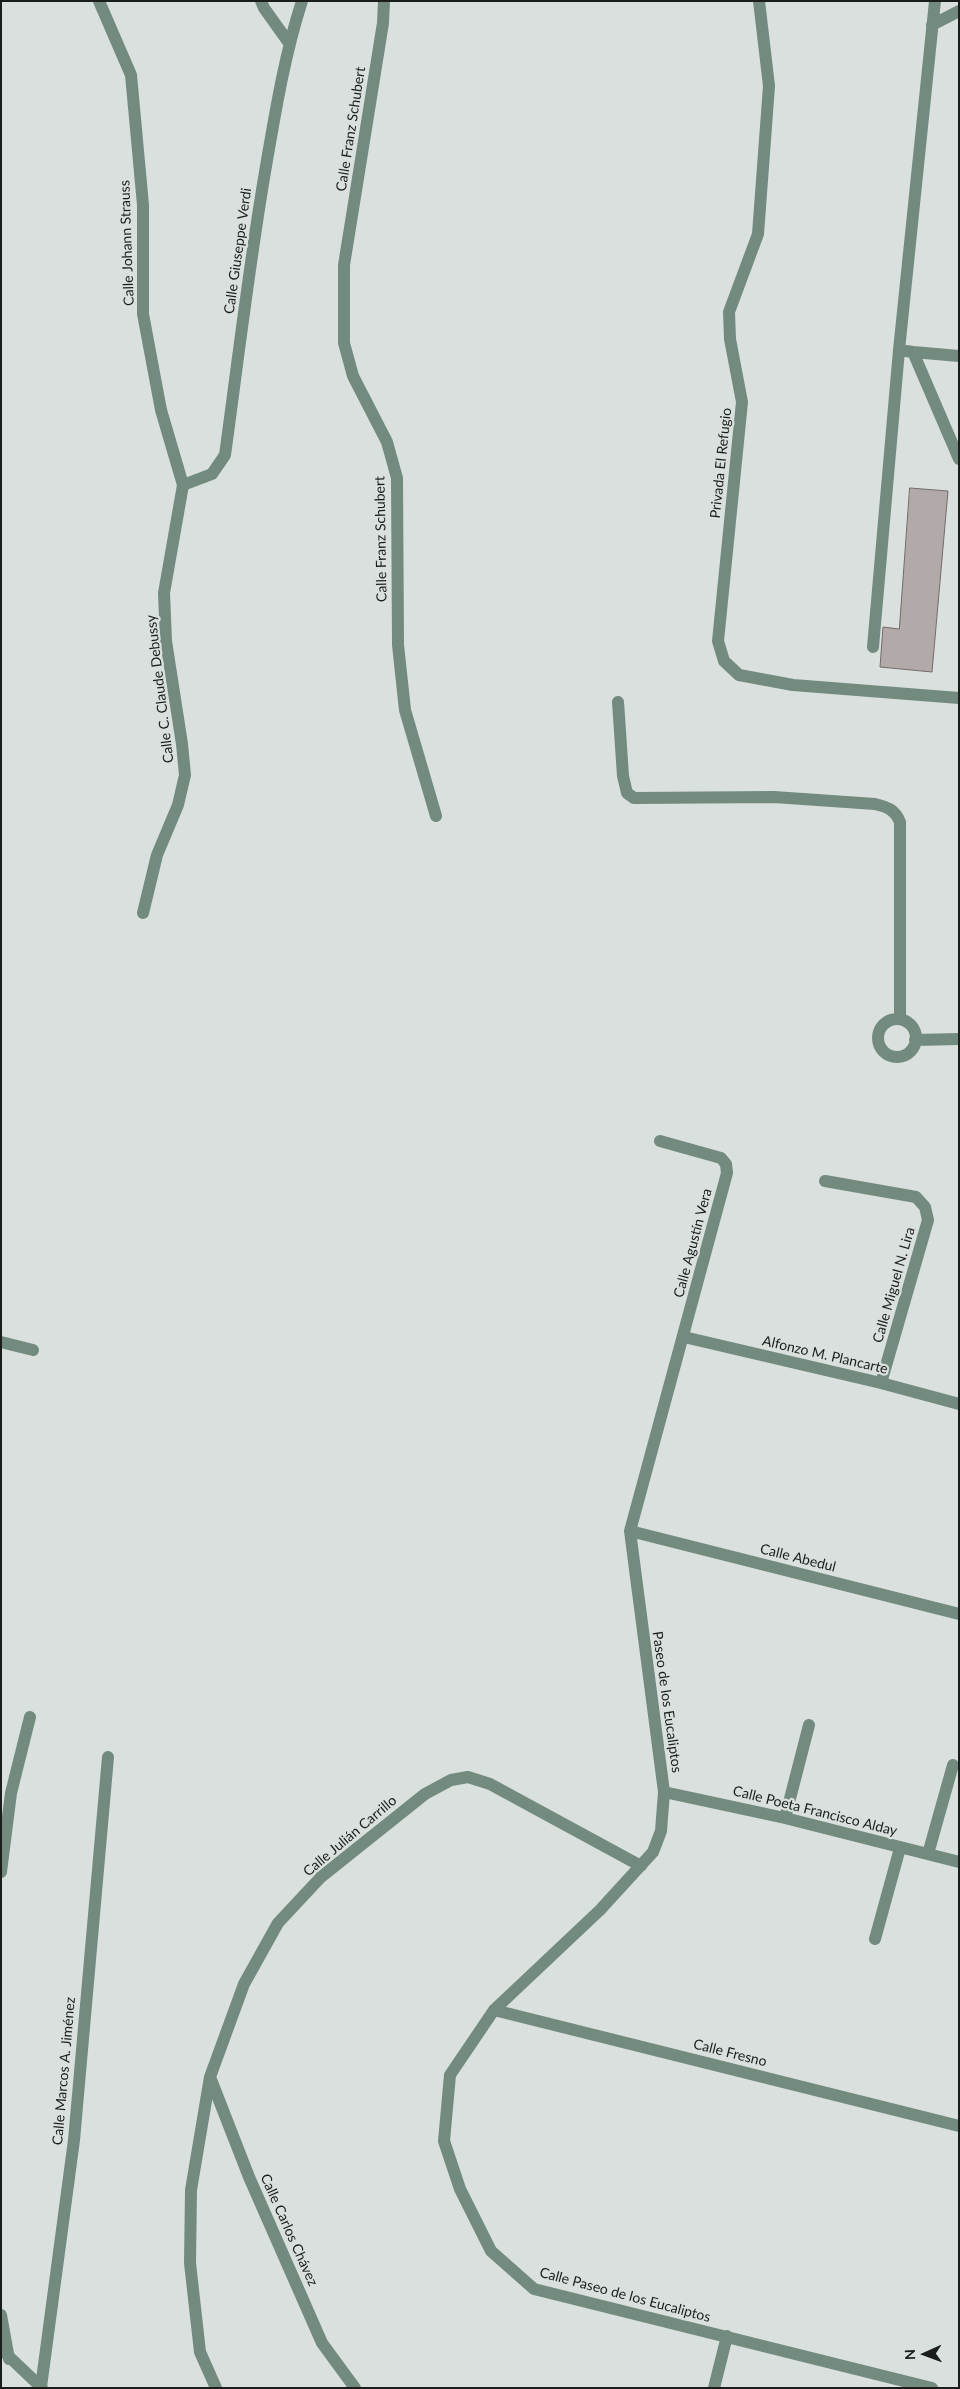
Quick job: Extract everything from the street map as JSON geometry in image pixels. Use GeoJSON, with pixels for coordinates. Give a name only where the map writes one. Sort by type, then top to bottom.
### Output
{"type":"FeatureCollection","features":[{"type":"Feature","properties":{"kind":"street","name":"Calle Johann Strauss"},"geometry":{"type":"LineString","coordinates":[[99,1],[131,75],[142,204],[144,314],[161,410],[183,485]]}},
{"type":"Feature","properties":{"kind":"street"},"geometry":{"type":"LineString","coordinates":[[261,1],[289,43]]}},
{"type":"Feature","properties":{"kind":"street","name":"Calle Giuseppe Verdi"},"geometry":{"type":"LineString","coordinates":[[183,485],[212,474],[225,455],[254,238],[289,43],[302,1]]}},
{"type":"Feature","properties":{"kind":"street","name":"Calle Franz Schubert"},"geometry":{"type":"LineString","coordinates":[[384,1],[383,23],[344,265],[344,343],[354,376],[387,442],[397,478],[398,645],[405,710],[436,816]]}},
{"type":"Feature","properties":{"kind":"street","name":"Privada El Refugio"},"geometry":{"type":"LineString","coordinates":[[759,1],[769,86],[758,234],[729,312],[730,338],[742,402],[718,641],[724,661],[739,675],[792,685],[959,698]]}},
{"type":"Feature","properties":{"kind":"street"},"geometry":{"type":"LineString","coordinates":[[873,647],[898,350],[934,1]]}},
{"type":"Feature","properties":{"kind":"street"},"geometry":{"type":"LineString","coordinates":[[932,25],[959,12]]}},
{"type":"Feature","properties":{"kind":"street"},"geometry":{"type":"LineString","coordinates":[[898,350],[959,356]]}},
{"type":"Feature","properties":{"kind":"street"},"geometry":{"type":"LineString","coordinates":[[913,352],[959,459]]}},
{"type":"Feature","properties":{"kind":"street","name":"Calle C. Claude Debussy"},"geometry":{"type":"LineString","coordinates":[[143,913],[157,855],[178,805],[185,775],[166,640],[164,593],[183,485]]}},
{"type":"Feature","properties":{"kind":"street"},"geometry":{"type":"LineString","coordinates":[[618,702],[623,776],[627,793],[634,798],[774,797],[875,804],[888,807],[896,814],[900,822],[900,1019]]}},
{"type":"Feature","properties":{"kind":"street"},"geometry":{"type":"LineString","coordinates":[[900,1019],[910,1024],[914,1030],[915,1040],[913,1048],[902,1056],[890,1055],[881,1048],[878,1036],[879,1030],[887,1021],[900,1019]]}},
{"type":"Feature","properties":{"kind":"street"},"geometry":{"type":"LineString","coordinates":[[915,1040],[959,1039]]}},
{"type":"Feature","properties":{"kind":"street","name":"Calle Agustín Vera"},"geometry":{"type":"LineString","coordinates":[[660,1141],[721,1158],[726,1164],[727,1174],[684,1337]]}},
{"type":"Feature","properties":{"kind":"street","name":"Calle Miguel N. Lira"},"geometry":{"type":"LineString","coordinates":[[825,1181],[916,1197],[925,1207],[928,1220],[881,1383]]}},
{"type":"Feature","properties":{"kind":"street","name":"Alfonzo M. Plancarte"},"geometry":{"type":"LineString","coordinates":[[684,1337],[881,1383],[959,1404]]}},
{"type":"Feature","properties":{"kind":"street","name":"Paseo de los Eucaliptos"},"geometry":{"type":"LineString","coordinates":[[494,2010],[600,1910],[653,1852],[661,1831],[664,1792],[630,1531],[684,1337]]}},
{"type":"Feature","properties":{"kind":"street"},"geometry":{"type":"LineString","coordinates":[[1,1342],[34,1350]]}},
{"type":"Feature","properties":{"kind":"street","name":"Calle Abedul"},"geometry":{"type":"LineString","coordinates":[[630,1531],[959,1614]]}},
{"type":"Feature","properties":{"kind":"street"},"geometry":{"type":"LineString","coordinates":[[1,1872],[11,1793],[30,1717]]}},
{"type":"Feature","properties":{"kind":"street"},"geometry":{"type":"LineString","coordinates":[[785,1818],[809,1725]]}},
{"type":"Feature","properties":{"kind":"street","name":"Calle Marcos A. Jiménez"},"geometry":{"type":"LineString","coordinates":[[42,2387],[74,2140],[108,1757]]}},
{"type":"Feature","properties":{"kind":"street"},"geometry":{"type":"LineString","coordinates":[[928,1854],[953,1764]]}},
{"type":"Feature","properties":{"kind":"street","name":"Calle Julián Carrillo"},"geometry":{"type":"LineString","coordinates":[[216,2388],[200,2352],[190,2263],[191,2190],[210,2077],[244,1984],[278,1923],[321,1876],[425,1794],[450,1780],[468,1777],[490,1784],[641,1866]]}},
{"type":"Feature","properties":{"kind":"street","name":"Calle Poeta Francisco Alday"},"geometry":{"type":"LineString","coordinates":[[664,1792],[785,1818],[959,1862]]}},
{"type":"Feature","properties":{"kind":"street"},"geometry":{"type":"LineString","coordinates":[[875,1939],[900,1848]]}},
{"type":"Feature","properties":{"kind":"street","name":"Calle Fresno"},"geometry":{"type":"LineString","coordinates":[[494,2010],[959,2126]]}},
{"type":"Feature","properties":{"kind":"street","name":"Calle Paseo de los Eucaliptos"},"geometry":{"type":"LineString","coordinates":[[494,2010],[450,2075],[444,2141],[460,2189],[491,2251],[534,2289],[932,2388]]}},
{"type":"Feature","properties":{"kind":"street","name":"Calle Carlos Chávez"},"geometry":{"type":"LineString","coordinates":[[210,2077],[249,2177],[322,2343],[355,2388]]}},
{"type":"Feature","properties":{"kind":"street"},"geometry":{"type":"LineString","coordinates":[[1,2315],[5,2354],[42,2387]]}},
{"type":"Feature","properties":{"kind":"street"},"geometry":{"type":"LineString","coordinates":[[714,2388],[727,2336]]}},
{"type":"Feature","properties":{"kind":"building"},"geometry":{"type":"Polygon","coordinates":[[[910,488],[948,491],[932,672],[880,667],[883,627],[899,629],[910,488]]]}}]}
